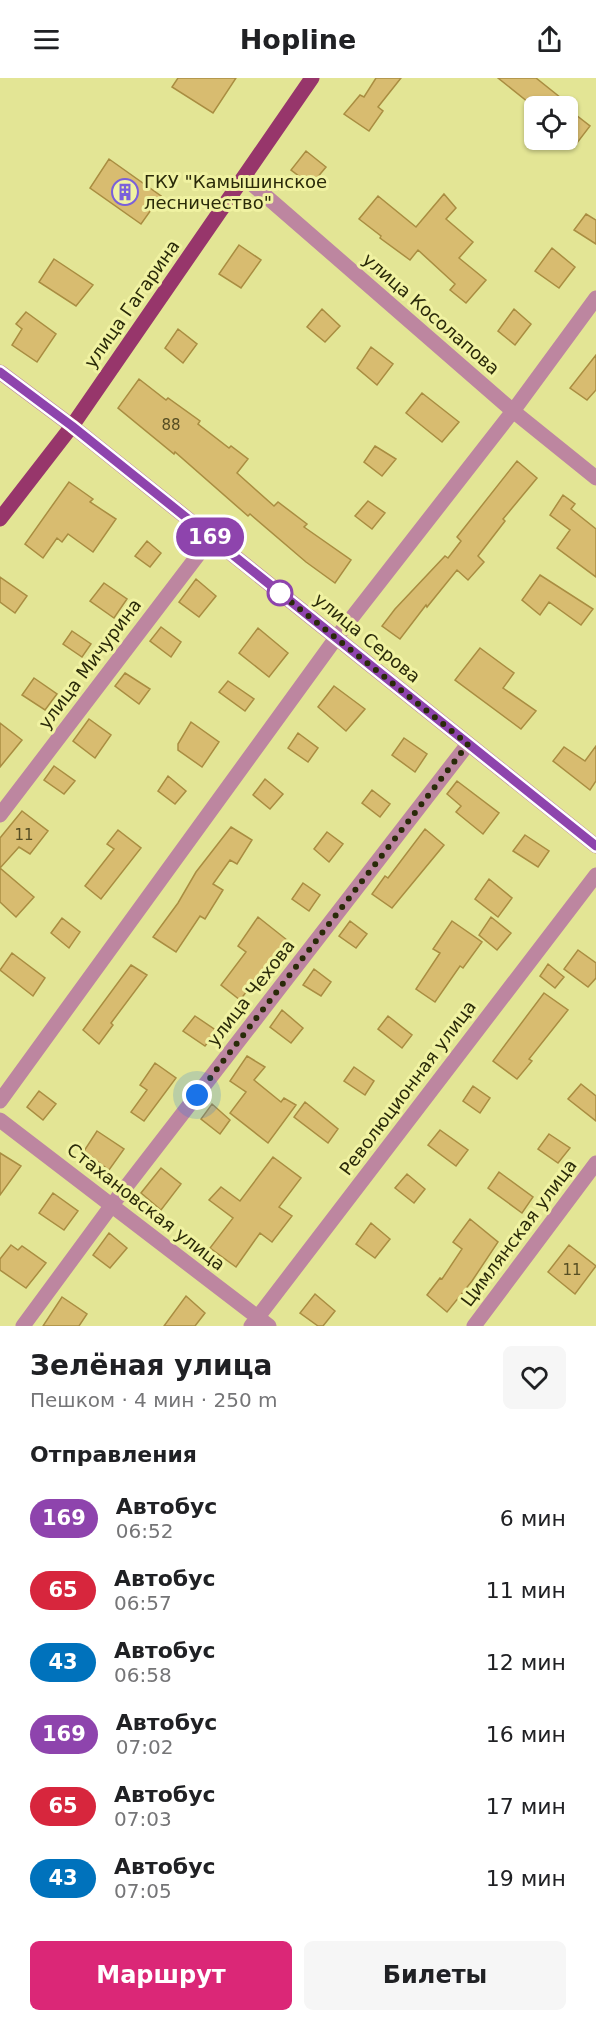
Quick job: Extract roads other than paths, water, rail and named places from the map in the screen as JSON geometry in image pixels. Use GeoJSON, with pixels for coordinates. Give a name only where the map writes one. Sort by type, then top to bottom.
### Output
{"type":"FeatureCollection","features":[{"type":"Feature","properties":{"kind":"main road","name":"улица Гагарина"},"geometry":{"type":"LineString","coordinates":[[0,519],[72,426],[312,78]]}},
{"type":"Feature","properties":{"kind":"street","name":"улица Косолапова"},"geometry":{"type":"LineString","coordinates":[[244,177],[513,411],[596,478]]}},
{"type":"Feature","properties":{"kind":"street"},"geometry":{"type":"LineString","coordinates":[[0,1101],[336,638],[513,411],[596,298]]}},
{"type":"Feature","properties":{"kind":"street","name":"улица Серова"},"geometry":{"type":"LineString","coordinates":[[0,372],[72,426],[596,846]]}},
{"type":"Feature","properties":{"kind":"street","name":"улица Мичурина"},"geometry":{"type":"LineString","coordinates":[[0,815],[211,538]]}},
{"type":"Feature","properties":{"kind":"street","name":"улица Чехова"},"geometry":{"type":"LineString","coordinates":[[23,1326],[112,1205],[468,744]]}},
{"type":"Feature","properties":{"kind":"street","name":"Революционная улица"},"geometry":{"type":"LineString","coordinates":[[259,1323],[596,874]]}},
{"type":"Feature","properties":{"kind":"street","name":"Стахановская улица"},"geometry":{"type":"LineString","coordinates":[[0,1120],[112,1205],[259,1323]]}},
{"type":"Feature","properties":{"kind":"street","name":"Цимлянская улица"},"geometry":{"type":"LineString","coordinates":[[474,1326],[596,1163]]}},
{"type":"Feature","properties":{"kind":"place","name":"ГКУ \"Камышинское лесничество\""},"geometry":{"type":"Point","coordinates":[125,192]}}]}
